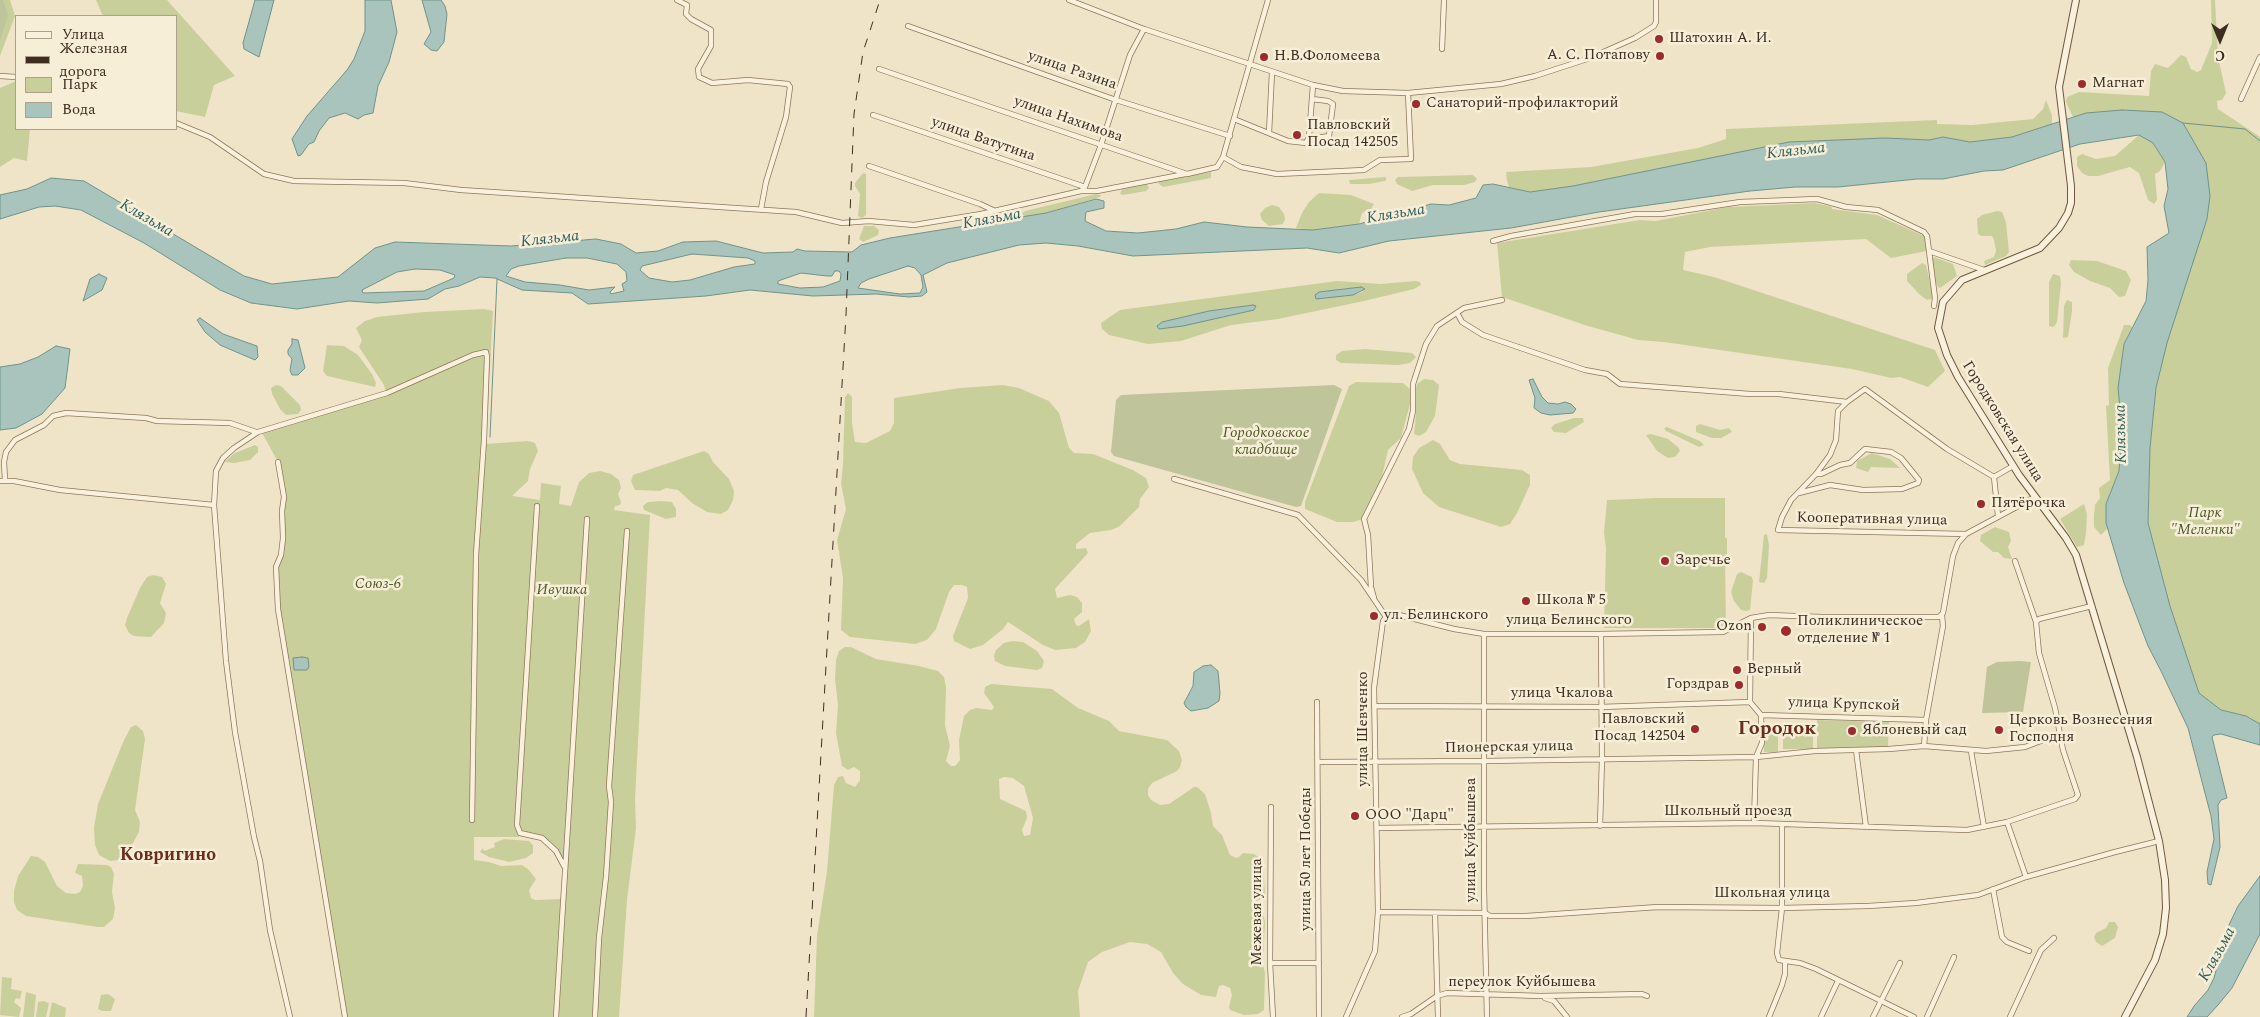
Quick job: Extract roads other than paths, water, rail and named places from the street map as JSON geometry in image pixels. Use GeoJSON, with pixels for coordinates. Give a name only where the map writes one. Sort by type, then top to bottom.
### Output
{"type":"FeatureCollection","features":[{"type":"Feature","properties":{"kind":"main road","name":"Городковская улица"},"geometry":{"type":"LineString","coordinates":[[2076,0],[2060,81],[2060,109],[2070,179],[2070,208],[2063,223],[2040,248],[1962,280],[1947,296],[1940,310],[1938,328],[1952,368],[2013,466],[2066,538],[2076,555],[2137,757],[2159,841],[2165,880],[2166,908],[2163,934],[2155,960],[2126,1017]]}},
{"type":"Feature","properties":{"kind":"street"},"geometry":{"type":"LineString","coordinates":[[677,0],[688,5],[686,14],[691,19],[711,30],[712,46],[698,69],[699,77],[712,83],[748,80],[788,84],[790,87],[786,117],[766,182],[762,210]]}},
{"type":"Feature","properties":{"kind":"street"},"geometry":{"type":"LineString","coordinates":[[1069,0],[1144,29],[1312,85],[1330,89],[1408,93],[1501,84],[1535,76],[1590,58],[1635,38],[1654,26],[1656,22],[1656,0]]}},
{"type":"Feature","properties":{"kind":"street"},"geometry":{"type":"LineString","coordinates":[[178,124],[210,137],[264,174],[294,180],[382,182],[461,190],[796,212],[842,223],[869,221],[914,225],[996,212],[1081,191],[1098,190],[1217,167],[1223,157],[1230,136],[1268,0]]}},
{"type":"Feature","properties":{"kind":"street"},"geometry":{"type":"LineString","coordinates":[[1442,50],[1444,0]]}},
{"type":"Feature","properties":{"kind":"street","name":"улица Разина"},"geometry":{"type":"LineString","coordinates":[[908,26],[1116,100],[1230,136]]}},
{"type":"Feature","properties":{"kind":"street"},"geometry":{"type":"LineString","coordinates":[[1081,191],[1085,187],[1101,145],[1130,55],[1144,29]]}},
{"type":"Feature","properties":{"kind":"street"},"geometry":{"type":"LineString","coordinates":[[2241,99],[2260,57]]}},
{"type":"Feature","properties":{"kind":"street","name":"улица Нахимова"},"geometry":{"type":"LineString","coordinates":[[879,69],[1187,174]]}},
{"type":"Feature","properties":{"kind":"street"},"geometry":{"type":"LineString","coordinates":[[1269,133],[1272,72]]}},
{"type":"Feature","properties":{"kind":"street"},"geometry":{"type":"LineString","coordinates":[[0,76],[15,77]]}},
{"type":"Feature","properties":{"kind":"street"},"geometry":{"type":"LineString","coordinates":[[1234,119],[1269,133],[1299,143],[1306,143],[1309,137],[1312,85]]}},
{"type":"Feature","properties":{"kind":"street"},"geometry":{"type":"LineString","coordinates":[[1328,101],[1330,89]]}},
{"type":"Feature","properties":{"kind":"street"},"geometry":{"type":"LineString","coordinates":[[1223,157],[1241,167],[1277,174],[1364,170],[1380,160],[1411,159],[1408,93]]}},
{"type":"Feature","properties":{"kind":"street"},"geometry":{"type":"LineString","coordinates":[[1309,137],[1329,136],[1333,104],[1328,101],[1312,99]]}},
{"type":"Feature","properties":{"kind":"street","name":"улица Ватутина"},"geometry":{"type":"LineString","coordinates":[[873,115],[1085,187]]}},
{"type":"Feature","properties":{"kind":"street"},"geometry":{"type":"LineString","coordinates":[[869,166],[980,204],[996,212]]}},
{"type":"Feature","properties":{"kind":"street"},"geometry":{"type":"LineString","coordinates":[[1493,241],[1511,236],[1635,214],[1662,214],[1740,202],[1817,199],[1846,207],[1878,210],[1920,228],[1927,236],[1935,298],[1934,306]]}},
{"type":"Feature","properties":{"kind":"street"},"geometry":{"type":"LineString","coordinates":[[1928,251],[1984,270]]}},
{"type":"Feature","properties":{"kind":"street"},"geometry":{"type":"LineString","coordinates":[[1374,598],[1371,587],[1369,543],[1364,519],[1409,429],[1413,411],[1413,384],[1426,344],[1438,326],[1464,308],[1502,300]]}},
{"type":"Feature","properties":{"kind":"street"},"geometry":{"type":"LineString","coordinates":[[1457,313],[1462,322],[1483,335],[1516,348],[1585,370],[1607,374],[1620,384],[1750,394],[1779,394],[1846,402]]}},
{"type":"Feature","properties":{"kind":"street"},"geometry":{"type":"LineString","coordinates":[[290,1017],[270,930],[260,861],[235,732],[226,661],[214,504],[216,470],[223,458],[234,448],[258,432],[386,393],[473,355],[486,352],[484,440],[476,555],[472,820]]}},
{"type":"Feature","properties":{"kind":"street"},"geometry":{"type":"LineString","coordinates":[[1797,494],[1816,474],[1830,455],[1836,440],[1838,411],[1846,402],[1865,389],[1869,390],[1947,448],[1994,477]]}},
{"type":"Feature","properties":{"kind":"street"},"geometry":{"type":"LineString","coordinates":[[214,504],[60,490],[1,481],[6,452],[15,440],[44,425],[53,416],[66,413],[146,418],[157,421],[230,423],[258,432]]}},
{"type":"Feature","properties":{"kind":"street"},"geometry":{"type":"LineString","coordinates":[[1797,494],[1830,486],[1862,490],[1902,489],[1918,483],[1919,480],[1901,458],[1892,452],[1865,449],[1850,463],[1840,465],[1821,474],[1816,474]]}},
{"type":"Feature","properties":{"kind":"street"},"geometry":{"type":"LineString","coordinates":[[278,462],[284,496],[281,555],[276,566],[278,609],[345,1017]]}},
{"type":"Feature","properties":{"kind":"street"},"geometry":{"type":"LineString","coordinates":[[1994,477],[2013,466]]}},
{"type":"Feature","properties":{"kind":"street"},"geometry":{"type":"LineString","coordinates":[[1994,477],[1998,516]]}},
{"type":"Feature","properties":{"kind":"street"},"geometry":{"type":"LineString","coordinates":[[1174,479],[1298,515],[1361,580],[1386,617]]}},
{"type":"Feature","properties":{"kind":"street","name":"Кооперативная улица"},"geometry":{"type":"LineString","coordinates":[[1797,494],[1782,517],[1778,530],[1966,534]]}},
{"type":"Feature","properties":{"kind":"street"},"geometry":{"type":"LineString","coordinates":[[1924,746],[1926,720],[1943,626],[1941,616],[1958,543],[1966,534],[2036,497]]}},
{"type":"Feature","properties":{"kind":"street"},"geometry":{"type":"LineString","coordinates":[[537,506],[517,825],[520,832],[542,838],[556,851],[565,867]]}},
{"type":"Feature","properties":{"kind":"street"},"geometry":{"type":"LineString","coordinates":[[556,1017],[587,519]]}},
{"type":"Feature","properties":{"kind":"street"},"geometry":{"type":"LineString","coordinates":[[595,1017],[599,938],[606,877],[611,802],[609,786],[627,531]]}},
{"type":"Feature","properties":{"kind":"street"},"geometry":{"type":"LineString","coordinates":[[2015,561],[2036,622],[2039,652],[2059,734]]}},
{"type":"Feature","properties":{"kind":"street"},"geometry":{"type":"LineString","coordinates":[[2036,622],[2039,619],[2092,606]]}},
{"type":"Feature","properties":{"kind":"street","name":"улица Белинского"},"geometry":{"type":"LineString","coordinates":[[1386,617],[1398,615],[1454,629],[1484,634],[1724,632],[1751,618]]}},
{"type":"Feature","properties":{"kind":"street"},"geometry":{"type":"LineString","coordinates":[[1754,823],[1756,757],[1762,743],[1762,715],[1750,702],[1751,618],[1769,615],[1822,617],[1941,616]]}},
{"type":"Feature","properties":{"kind":"street","name":"улица Шевченко"},"geometry":{"type":"LineString","coordinates":[[1346,1017],[1374,951],[1378,912],[1374,706],[1383,622],[1386,617]]}},
{"type":"Feature","properties":{"kind":"street","name":"улица Куйбышева"},"geometry":{"type":"LineString","coordinates":[[1484,634],[1483,707],[1487,1017]]}},
{"type":"Feature","properties":{"kind":"street"},"geometry":{"type":"LineString","coordinates":[[1600,826],[1602,759],[1600,707],[1601,634]]}},
{"type":"Feature","properties":{"kind":"street","name":"улица 50 лет Победы"},"geometry":{"type":"LineString","coordinates":[[1318,702],[1319,1017]]}},
{"type":"Feature","properties":{"kind":"street","name":"улица Чкалова"},"geometry":{"type":"LineString","coordinates":[[1374,706],[1600,707],[1750,702]]}},
{"type":"Feature","properties":{"kind":"street","name":"улица Крупской"},"geometry":{"type":"LineString","coordinates":[[1762,715],[1926,720]]}},
{"type":"Feature","properties":{"kind":"street","name":"Пионерская улица"},"geometry":{"type":"LineString","coordinates":[[1319,762],[1484,762],[1756,757],[1815,751],[1924,746],[1971,751],[2013,750],[2059,734]]}},
{"type":"Feature","properties":{"kind":"street","name":"Школьный проезд"},"geometry":{"type":"LineString","coordinates":[[1377,828],[1754,823],[1966,830],[2007,822],[2075,799],[2078,795],[2076,785],[2059,734]]}},
{"type":"Feature","properties":{"kind":"street"},"geometry":{"type":"LineString","coordinates":[[1856,750],[1866,827]]}},
{"type":"Feature","properties":{"kind":"street"},"geometry":{"type":"LineString","coordinates":[[1971,751],[1984,827]]}},
{"type":"Feature","properties":{"kind":"street","name":"Межевая улица"},"geometry":{"type":"LineString","coordinates":[[1271,807],[1270,963],[1273,1017]]}},
{"type":"Feature","properties":{"kind":"street"},"geometry":{"type":"LineString","coordinates":[[2007,822],[2026,878]]}},
{"type":"Feature","properties":{"kind":"street"},"geometry":{"type":"LineString","coordinates":[[1782,824],[1782,908],[1777,953],[1778,960],[1800,963],[1914,1017]]}},
{"type":"Feature","properties":{"kind":"street","name":"Школьная улица"},"geometry":{"type":"LineString","coordinates":[[1378,912],[1485,913],[1490,916],[1526,916],[1642,909],[1658,906],[1782,908],[1868,906],[1962,898],[2115,852],[2159,841]]}},
{"type":"Feature","properties":{"kind":"street"},"geometry":{"type":"LineString","coordinates":[[1993,890],[2002,937],[2007,942],[2028,951]]}},
{"type":"Feature","properties":{"kind":"street"},"geometry":{"type":"LineString","coordinates":[[1435,913],[1438,1017]]}},
{"type":"Feature","properties":{"kind":"street"},"geometry":{"type":"LineString","coordinates":[[2010,1017],[2041,950],[2054,938]]}},
{"type":"Feature","properties":{"kind":"street"},"geometry":{"type":"LineString","coordinates":[[1927,1017],[1954,957]]}},
{"type":"Feature","properties":{"kind":"street"},"geometry":{"type":"LineString","coordinates":[[1769,1017],[1782,986],[1785,962]]}},
{"type":"Feature","properties":{"kind":"street"},"geometry":{"type":"LineString","coordinates":[[1270,963],[1319,963]]}},
{"type":"Feature","properties":{"kind":"street"},"geometry":{"type":"LineString","coordinates":[[1873,1017],[1900,963]]}},
{"type":"Feature","properties":{"kind":"street"},"geometry":{"type":"LineString","coordinates":[[1821,1017],[1838,981]]}},
{"type":"Feature","properties":{"kind":"street","name":"переулок Куйбышева"},"geometry":{"type":"LineString","coordinates":[[1402,1017],[1411,1014],[1438,996],[1448,993],[1541,996],[1642,994],[1647,996]]}},
{"type":"Feature","properties":{"kind":"street"},"geometry":{"type":"LineString","coordinates":[[1541,996],[1554,1001],[1567,1017]]}},
{"type":"Feature","properties":{"kind":"water"},"geometry":{"type":"Polygon","coordinates":[[[255,0],[274,0],[259,57],[244,49],[243,43],[255,0]]]}},
{"type":"Feature","properties":{"kind":"water"},"geometry":{"type":"Polygon","coordinates":[[[365,0],[391,0],[397,32],[389,62],[378,86],[373,113],[358,119],[345,113],[329,118],[319,131],[314,142],[309,144],[301,155],[298,156],[292,139],[307,116],[347,70],[354,59],[365,31],[365,0]]]}},
{"type":"Feature","properties":{"kind":"water"},"geometry":{"type":"Polygon","coordinates":[[[422,0],[441,0],[445,6],[447,14],[444,42],[437,51],[431,50],[424,44],[431,32],[422,0]]]}},
{"type":"Feature","properties":{"kind":"water","name":"Клязьма"},"geometry":{"type":"Polygon","coordinates":[[[2122,110],[2162,112],[2183,123],[2206,163],[2210,196],[2207,219],[2167,343],[2156,388],[2150,448],[2148,523],[2170,606],[2199,693],[2221,710],[2246,716],[2260,724],[2260,745],[2221,734],[2212,737],[2227,798],[2221,800],[2218,805],[2220,847],[2211,885],[2208,884],[2207,872],[2214,839],[2211,816],[2188,728],[2148,646],[2124,583],[2106,523],[2106,504],[2119,471],[2122,429],[2118,388],[2124,344],[2146,301],[2148,280],[2147,247],[2169,233],[2164,206],[2168,189],[2165,162],[2153,143],[2139,135],[2080,144],[2003,170],[1984,171],[1943,179],[1917,179],[1838,187],[1795,187],[1750,191],[1599,212],[1511,228],[1389,241],[1339,253],[1307,248],[1133,256],[1078,246],[1046,243],[1019,245],[947,263],[923,275],[927,292],[922,296],[909,297],[876,294],[813,296],[750,290],[706,296],[588,304],[572,293],[522,290],[495,278],[480,277],[459,286],[445,289],[428,299],[377,303],[349,301],[297,309],[251,303],[220,290],[144,243],[81,210],[55,206],[39,207],[0,219],[0,195],[27,189],[51,178],[84,181],[244,276],[272,284],[338,277],[375,248],[395,242],[511,246],[596,239],[621,244],[636,253],[658,251],[683,242],[716,241],[763,253],[793,252],[797,249],[805,251],[852,252],[861,245],[890,238],[1046,213],[1096,199],[1104,201],[1104,208],[1086,212],[1085,221],[1106,231],[1138,233],[1176,229],[1204,222],[1247,227],[1313,230],[1359,224],[1431,204],[1449,205],[1476,198],[1483,185],[1493,184],[1530,192],[1573,186],[1789,142],[1885,138],[1929,140],[1943,137],[1970,142],[2012,137],[2086,113],[2122,110]],[[692,254],[642,266],[640,270],[649,278],[672,282],[690,280],[734,267],[755,264],[755,261],[748,258],[692,254]],[[566,258],[511,269],[506,276],[525,282],[589,290],[615,287],[610,292],[611,294],[624,291],[622,284],[627,281],[626,272],[617,264],[587,258],[566,258]],[[908,266],[861,283],[858,288],[900,294],[920,293],[923,287],[921,275],[915,268],[908,266]],[[415,269],[397,272],[362,290],[363,293],[424,291],[454,278],[455,275],[440,270],[415,269]],[[835,271],[832,276],[801,273],[778,281],[778,284],[800,288],[823,287],[840,281],[841,274],[839,271],[835,271]]]}},
{"type":"Feature","properties":{"kind":"water"},"geometry":{"type":"Polygon","coordinates":[[[99,274],[107,278],[102,290],[83,301],[90,279],[99,274]]]}},
{"type":"Feature","properties":{"kind":"water"},"geometry":{"type":"Polygon","coordinates":[[[1361,287],[1365,289],[1353,295],[1316,299],[1315,295],[1319,292],[1361,287]]]}},
{"type":"Feature","properties":{"kind":"water"},"geometry":{"type":"Polygon","coordinates":[[[1256,306],[1254,310],[1183,326],[1159,329],[1157,326],[1162,322],[1209,311],[1256,306]]]}},
{"type":"Feature","properties":{"kind":"water"},"geometry":{"type":"Polygon","coordinates":[[[200,318],[223,334],[257,346],[258,357],[255,360],[220,345],[205,332],[197,320],[200,318]]]}},
{"type":"Feature","properties":{"kind":"water"},"geometry":{"type":"Polygon","coordinates":[[[292,339],[298,340],[305,368],[298,375],[292,375],[290,370],[292,359],[288,354],[288,350],[292,344],[292,339]]]}},
{"type":"Feature","properties":{"kind":"water"},"geometry":{"type":"Polygon","coordinates":[[[56,346],[70,349],[65,388],[42,414],[16,428],[0,430],[0,367],[20,364],[38,357],[56,346]]]}},
{"type":"Feature","properties":{"kind":"water"},"geometry":{"type":"Polygon","coordinates":[[[1533,379],[1542,397],[1548,403],[1558,404],[1565,402],[1571,404],[1576,409],[1573,413],[1550,415],[1541,413],[1534,408],[1535,398],[1529,380],[1533,379]]]}},
{"type":"Feature","properties":{"kind":"water"},"geometry":{"type":"Polygon","coordinates":[[[293,658],[308,658],[309,667],[307,670],[294,670],[293,658]]]}},
{"type":"Feature","properties":{"kind":"water"},"geometry":{"type":"Polygon","coordinates":[[[1211,665],[1218,671],[1219,701],[1208,708],[1191,711],[1184,703],[1193,686],[1194,672],[1203,666],[1211,665]]]}},
{"type":"Feature","properties":{"kind":"water"},"geometry":{"type":"Polygon","coordinates":[[[2260,876],[2260,934],[2232,988],[2218,1005],[2207,1017],[2187,1017],[2208,990],[2214,978],[2227,929],[2238,906],[2260,876]]]}},
{"type":"Feature","properties":{"kind":"waterway"},"geometry":{"type":"LineString","coordinates":[[2183,123],[2245,129],[2260,141]]}},
{"type":"Feature","properties":{"kind":"waterway"},"geometry":{"type":"LineString","coordinates":[[490,437],[497,279]]}},
{"type":"Feature","properties":{"kind":"railway"},"geometry":{"type":"LineString","coordinates":[[806,1017],[846,315],[854,114],[863,52],[880,0]]}},
{"type":"Feature","properties":{"kind":"place","name":"Шатохин А. И."},"geometry":{"type":"Point","coordinates":[1659,39]}},
{"type":"Feature","properties":{"kind":"place","name":"А. С. Потапову"},"geometry":{"type":"Point","coordinates":[1660,56]}},
{"type":"Feature","properties":{"kind":"place","name":"Н.В.Фоломеева"},"geometry":{"type":"Point","coordinates":[1264,57]}},
{"type":"Feature","properties":{"kind":"place","name":"Магнат"},"geometry":{"type":"Point","coordinates":[2082,84]}},
{"type":"Feature","properties":{"kind":"place","name":"Санаторий-профилакторий"},"geometry":{"type":"Point","coordinates":[1416,104]}},
{"type":"Feature","properties":{"kind":"place","name":"Павловский Посад 142505"},"geometry":{"type":"Point","coordinates":[1297,135]}},
{"type":"Feature","properties":{"kind":"place","name":"Пятёрочка"},"geometry":{"type":"Point","coordinates":[1981,504]}},
{"type":"Feature","properties":{"kind":"place","name":"Заречье"},"geometry":{"type":"Point","coordinates":[1665,561]}},
{"type":"Feature","properties":{"kind":"place","name":"Школа № 5"},"geometry":{"type":"Point","coordinates":[1526,601]}},
{"type":"Feature","properties":{"kind":"place","name":"ул. Белинского"},"geometry":{"type":"Point","coordinates":[1374,616]}},
{"type":"Feature","properties":{"kind":"place","name":"Ozon"},"geometry":{"type":"Point","coordinates":[1762,627]}},
{"type":"Feature","properties":{"kind":"place","name":"Поликлиническое отделение № 1"},"geometry":{"type":"Point","coordinates":[1786,631]}},
{"type":"Feature","properties":{"kind":"place","name":"Верный"},"geometry":{"type":"Point","coordinates":[1737,670]}},
{"type":"Feature","properties":{"kind":"place","name":"Горздрав"},"geometry":{"type":"Point","coordinates":[1739,685]}},
{"type":"Feature","properties":{"kind":"place","name":"Павловский Посад 142504"},"geometry":{"type":"Point","coordinates":[1695,729]}},
{"type":"Feature","properties":{"kind":"place","name":"Церковь Вознесения Господня"},"geometry":{"type":"Point","coordinates":[1999,730]}},
{"type":"Feature","properties":{"kind":"place","name":"Яблоневый сад"},"geometry":{"type":"Point","coordinates":[1852,731]}},
{"type":"Feature","properties":{"kind":"place","name":"ООО \"Дарц\""},"geometry":{"type":"Point","coordinates":[1355,816]}},
{"type":"Feature","properties":{"kind":"district","name":"Городок"},"geometry":{"type":"Point","coordinates":[1777,730]}},
{"type":"Feature","properties":{"kind":"district","name":"Ковригино"},"geometry":{"type":"Point","coordinates":[168,856]}},
{"type":"Feature","properties":{"kind":"park label","name":"Городковское кладбище"},"geometry":{"type":"Point","coordinates":[1266,442]}},
{"type":"Feature","properties":{"kind":"park label","name":"Парк \"Меленки\""},"geometry":{"type":"Point","coordinates":[2205,522]}},
{"type":"Feature","properties":{"kind":"park label","name":"Союз-6"},"geometry":{"type":"Point","coordinates":[378,585]}},
{"type":"Feature","properties":{"kind":"park label","name":"Ивушка"},"geometry":{"type":"Point","coordinates":[562,591]}}]}
